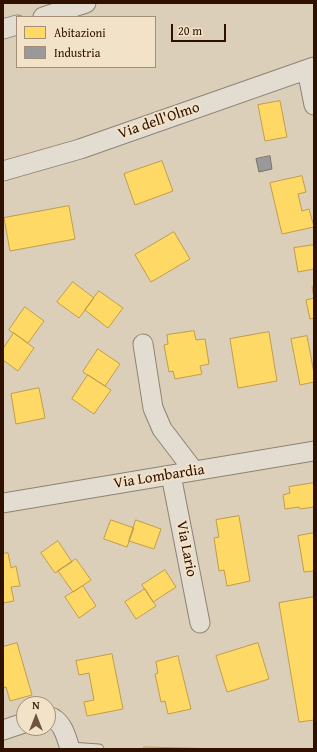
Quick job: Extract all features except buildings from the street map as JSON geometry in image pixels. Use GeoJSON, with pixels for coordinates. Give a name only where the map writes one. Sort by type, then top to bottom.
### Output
{"type":"FeatureCollection","features":[{"type":"Feature","properties":{"kind":"street"},"geometry":{"type":"LineString","coordinates":[[46,16],[86,3]]}},
{"type":"Feature","properties":{"kind":"street"},"geometry":{"type":"LineString","coordinates":[[3,29],[16,25]]}},
{"type":"Feature","properties":{"kind":"street"},"geometry":{"type":"LineString","coordinates":[[310,68],[314,105]]}},
{"type":"Feature","properties":{"kind":"street","name":"Via dell'Olmo"},"geometry":{"type":"LineString","coordinates":[[3,171],[80,149],[310,68]]}},
{"type":"Feature","properties":{"kind":"street"},"geometry":{"type":"LineString","coordinates":[[143,344],[153,408],[162,429],[194,471]]}},
{"type":"Feature","properties":{"kind":"street","name":"Via Lombardia"},"geometry":{"type":"LineString","coordinates":[[3,503],[314,451]]}},
{"type":"Feature","properties":{"kind":"street","name":"Via Lario"},"geometry":{"type":"LineString","coordinates":[[171,475],[200,623]]}},
{"type":"Feature","properties":{"kind":"street"},"geometry":{"type":"LineString","coordinates":[[56,718],[61,724],[69,748]]}},
{"type":"Feature","properties":{"kind":"street"},"geometry":{"type":"LineString","coordinates":[[3,730],[16,726]]}},
{"type":"Feature","properties":{"kind":"lane"},"geometry":{"type":"LineString","coordinates":[[69,748],[99,749]]}}]}
